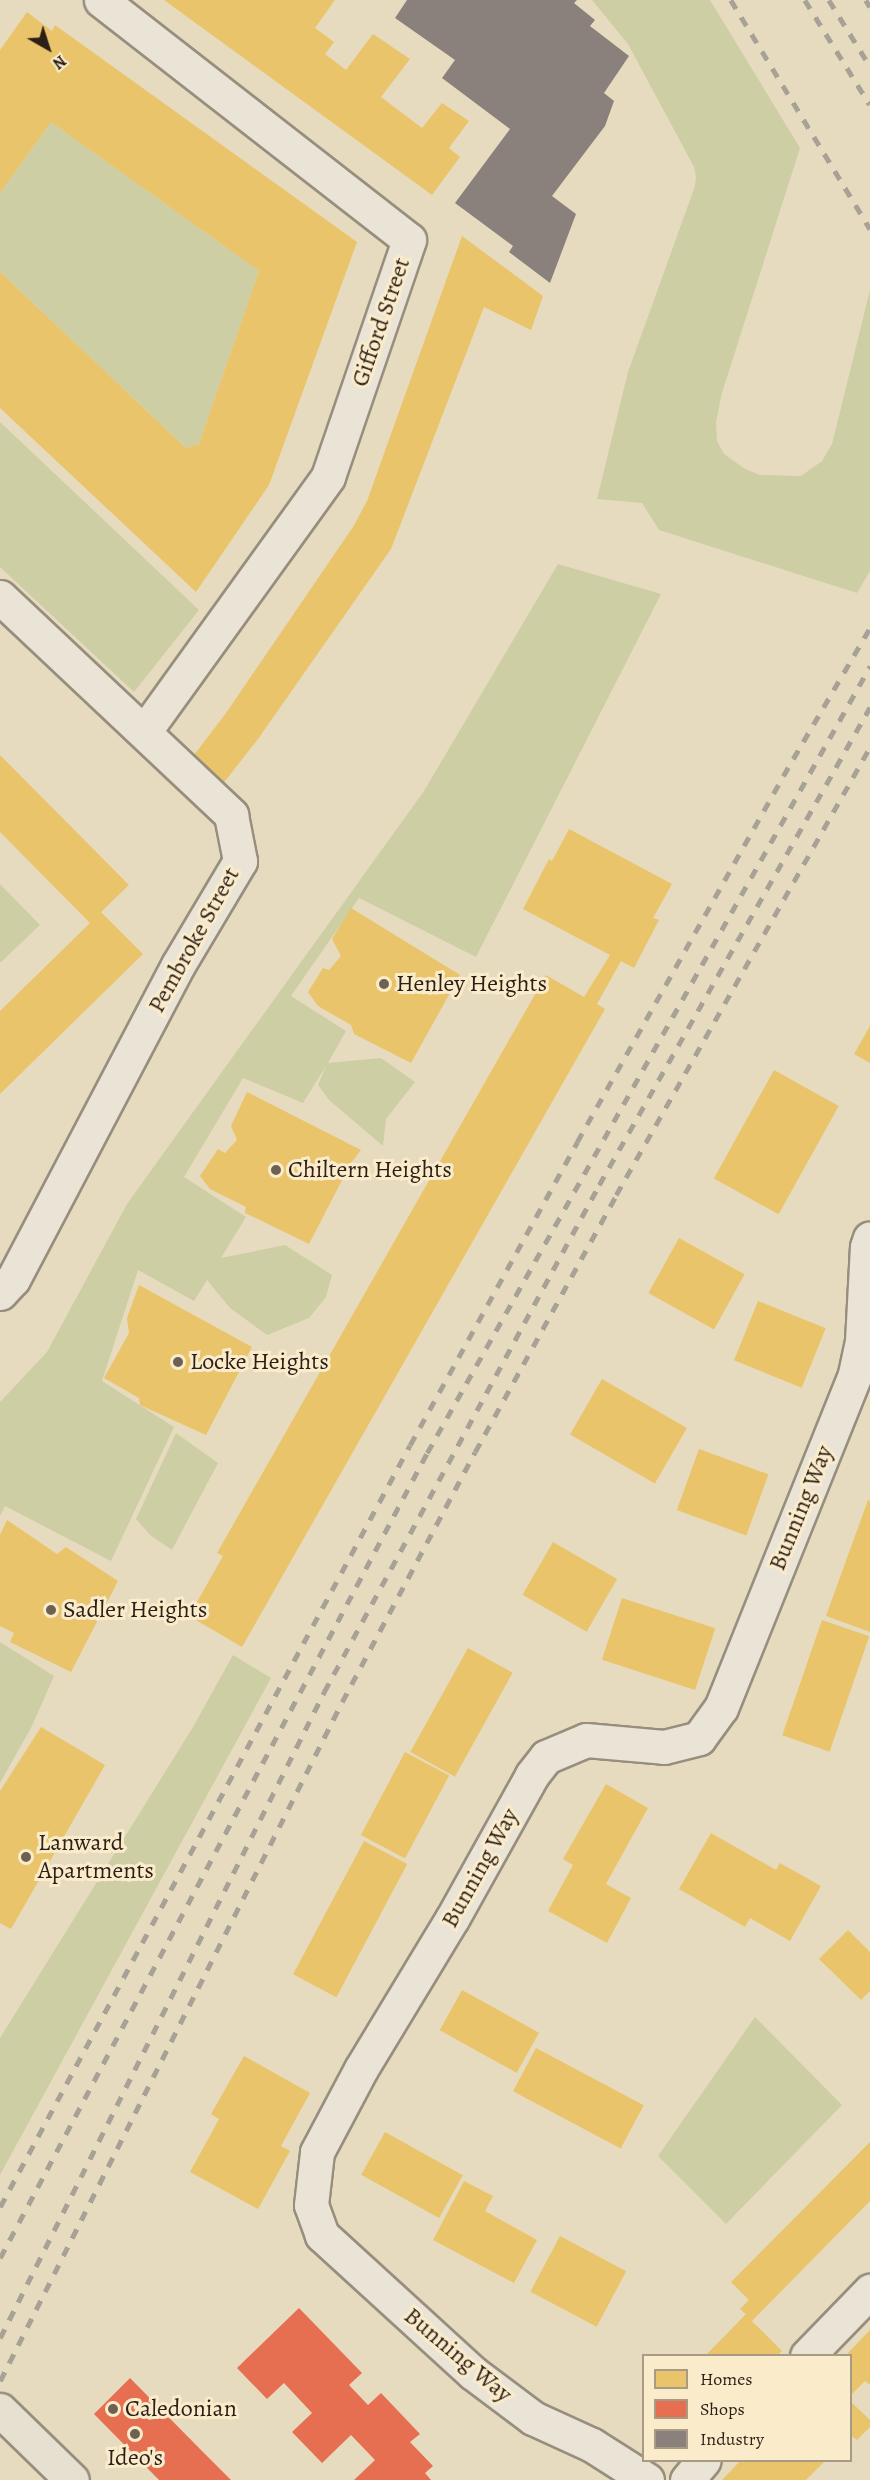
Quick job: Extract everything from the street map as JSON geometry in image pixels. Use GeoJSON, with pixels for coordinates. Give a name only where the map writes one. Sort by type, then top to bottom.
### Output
{"type":"FeatureCollection","features":[{"type":"Feature","properties":{"kind":"main road"},"geometry":{"type":"LineString","coordinates":[[0,2410],[72,2480]]}},
{"type":"Feature","properties":{"kind":"street","name":"Gifford Street"},"geometry":{"type":"LineString","coordinates":[[101,0],[409,240],[328,477],[144,732]]}},
{"type":"Feature","properties":{"kind":"street","name":"Pembroke Street"},"geometry":{"type":"LineString","coordinates":[[0,597],[231,815],[240,861],[178,965],[7,1286]]}},
{"type":"Feature","properties":{"kind":"street","name":"Bunning Way"},"geometry":{"type":"LineString","coordinates":[[647,2480],[592,2445],[533,2418],[472,2373],[322,2235],[311,2205],[317,2152],[362,2069],[452,1919],[532,1776],[546,1757],[586,1740],[664,1747],[699,1738],[721,1708],[855,1374],[862,1341],[867,1246],[870,1238]]}},
{"type":"Feature","properties":{"kind":"street"},"geometry":{"type":"LineString","coordinates":[[808,2354],[870,2291]]}},
{"type":"Feature","properties":{"kind":"street"},"geometry":{"type":"LineString","coordinates":[[687,2480],[702,2462]]}},
{"type":"Feature","properties":{"kind":"green space"},"geometry":{"type":"Polygon","coordinates":[[[592,0],[710,0],[800,148],[722,393],[716,422],[717,441],[724,454],[745,469],[760,475],[801,476],[822,461],[832,444],[870,290],[870,571],[857,593],[659,530],[642,503],[597,499],[628,372],[695,186],[696,177],[694,167],[628,44],[592,0]]]}},
{"type":"Feature","properties":{"kind":"green space"},"geometry":{"type":"Polygon","coordinates":[[[51,122],[259,271],[199,444],[186,448],[0,272],[0,193],[51,122]]]}},
{"type":"Feature","properties":{"kind":"green space"},"geometry":{"type":"Polygon","coordinates":[[[0,422],[199,610],[134,692],[0,567],[0,422]]]}},
{"type":"Feature","properties":{"kind":"green space"},"geometry":{"type":"Polygon","coordinates":[[[558,564],[661,594],[476,957],[359,898],[291,996],[346,1031],[328,1063],[381,1058],[415,1082],[386,1119],[383,1146],[329,1100],[318,1085],[326,1066],[303,1103],[243,1078],[184,1177],[246,1217],[221,1258],[285,1245],[332,1275],[326,1297],[309,1318],[267,1335],[230,1308],[207,1280],[194,1301],[138,1270],[102,1381],[174,1427],[111,1561],[5,1506],[0,1516],[0,1402],[47,1352],[127,1204],[424,791],[558,564]]]}},
{"type":"Feature","properties":{"kind":"green space"},"geometry":{"type":"Polygon","coordinates":[[[0,884],[40,925],[0,963],[0,884]]]}},
{"type":"Feature","properties":{"kind":"green space"},"geometry":{"type":"Polygon","coordinates":[[[176,1433],[218,1463],[172,1550],[150,1535],[136,1519],[176,1433]]]}},
{"type":"Feature","properties":{"kind":"green space"},"geometry":{"type":"Polygon","coordinates":[[[0,1642],[54,1676],[31,1728],[0,1783],[0,1642]]]}},
{"type":"Feature","properties":{"kind":"green space"},"geometry":{"type":"Polygon","coordinates":[[[233,1655],[271,1678],[0,2175],[0,2038],[193,1727],[233,1655]]]}},
{"type":"Feature","properties":{"kind":"green space"},"geometry":{"type":"Polygon","coordinates":[[[755,2017],[842,2105],[726,2224],[658,2156],[755,2017]]]}},
{"type":"Feature","properties":{"kind":"building: Homes"},"geometry":{"type":"Polygon","coordinates":[[[164,0],[335,0],[315,28],[334,42],[325,54],[346,70],[373,34],[410,59],[381,97],[422,128],[442,103],[469,121],[449,148],[460,157],[432,195],[164,0]]]}},
{"type":"Feature","properties":{"kind":"building: Homes"},"geometry":{"type":"Polygon","coordinates":[[[27,12],[52,31],[55,25],[357,242],[269,485],[196,592],[0,408],[0,272],[186,448],[199,444],[259,271],[51,122],[0,193],[0,50],[27,12]]]}},
{"type":"Feature","properties":{"kind":"building: Homes"},"geometry":{"type":"Polygon","coordinates":[[[462,236],[543,296],[531,330],[484,307],[391,549],[258,739],[222,785],[191,759],[226,713],[353,527],[367,501],[462,236]]]}},
{"type":"Feature","properties":{"kind":"building: Homes"},"geometry":{"type":"Polygon","coordinates":[[[0,755],[129,885],[101,912],[143,954],[0,1094],[0,1011],[90,923],[0,832],[0,755]]]}},
{"type":"Feature","properties":{"kind":"building: Homes"},"geometry":{"type":"Polygon","coordinates":[[[569,829],[672,884],[653,918],[659,920],[634,968],[621,961],[597,1004],[605,1009],[242,1647],[189,1616],[223,1556],[217,1553],[546,975],[584,997],[610,955],[523,909],[549,859],[552,861],[569,829]]]}},
{"type":"Feature","properties":{"kind":"building: Homes","name":"Henley Heights"},"geometry":{"type":"Polygon","coordinates":[[[351,908],[460,975],[411,1063],[354,1034],[351,1025],[318,1006],[308,992],[323,968],[329,970],[341,956],[332,939],[351,908]]]}},
{"type":"Feature","properties":{"kind":"building: Homes"},"geometry":{"type":"Polygon","coordinates":[[[870,1026],[870,1063],[854,1054],[870,1026]]]}},
{"type":"Feature","properties":{"kind":"building: Homes"},"geometry":{"type":"Polygon","coordinates":[[[774,1070],[839,1106],[779,1214],[714,1178],[774,1070]]]}},
{"type":"Feature","properties":{"kind":"building: Homes","name":"Chiltern Heights"},"geometry":{"type":"Polygon","coordinates":[[[247,1092],[361,1150],[351,1163],[309,1244],[245,1213],[246,1207],[210,1189],[200,1176],[218,1149],[225,1153],[237,1140],[231,1126],[247,1092]]]}},
{"type":"Feature","properties":{"kind":"building: Homes"},"geometry":{"type":"Polygon","coordinates":[[[679,1238],[745,1274],[714,1329],[648,1293],[679,1238]]]}},
{"type":"Feature","properties":{"kind":"building: Homes","name":"Locke Heights"},"geometry":{"type":"Polygon","coordinates":[[[139,1285],[252,1347],[206,1435],[140,1405],[139,1398],[104,1378],[129,1333],[127,1318],[139,1285]]]}},
{"type":"Feature","properties":{"kind":"building: Homes"},"geometry":{"type":"Polygon","coordinates":[[[758,1301],[826,1328],[802,1388],[734,1360],[758,1301]]]}},
{"type":"Feature","properties":{"kind":"building: Homes"},"geometry":{"type":"Polygon","coordinates":[[[602,1379],[687,1428],[655,1483],[570,1434],[602,1379]]]}},
{"type":"Feature","properties":{"kind":"building: Homes"},"geometry":{"type":"Polygon","coordinates":[[[699,1449],[769,1474],[746,1535],[677,1510],[699,1449]]]}},
{"type":"Feature","properties":{"kind":"building: Homes"},"geometry":{"type":"Polygon","coordinates":[[[868,1500],[870,1501],[870,1632],[826,1616],[868,1500]]]}},
{"type":"Feature","properties":{"kind":"building: Homes","name":"Sadler Heights"},"geometry":{"type":"Polygon","coordinates":[[[7,1520],[57,1554],[66,1547],[118,1581],[71,1672],[10,1642],[14,1633],[0,1626],[0,1535],[7,1520]]]}},
{"type":"Feature","properties":{"kind":"building: Homes"},"geometry":{"type":"Polygon","coordinates":[[[553,1542],[617,1579],[587,1632],[522,1595],[553,1542]]]}},
{"type":"Feature","properties":{"kind":"building: Homes"},"geometry":{"type":"Polygon","coordinates":[[[622,1598],[715,1628],[695,1690],[602,1660],[622,1598]]]}},
{"type":"Feature","properties":{"kind":"building: Homes"},"geometry":{"type":"Polygon","coordinates":[[[822,1620],[869,1636],[830,1752],[782,1735],[822,1620]]]}},
{"type":"Feature","properties":{"kind":"building: Homes"},"geometry":{"type":"Polygon","coordinates":[[[468,1648],[513,1673],[455,1777],[410,1752],[468,1648]]]}},
{"type":"Feature","properties":{"kind":"building: Homes","name":"Lanward Apartments"},"geometry":{"type":"Polygon","coordinates":[[[41,1727],[105,1765],[11,1929],[0,1923],[0,1791],[41,1727]]]}},
{"type":"Feature","properties":{"kind":"building: Homes"},"geometry":{"type":"Polygon","coordinates":[[[405,1752],[449,1775],[405,1858],[361,1835],[405,1752]]]}},
{"type":"Feature","properties":{"kind":"building: Homes"},"geometry":{"type":"Polygon","coordinates":[[[606,1784],[648,1808],[606,1884],[631,1898],[607,1943],[548,1911],[573,1865],[563,1859],[606,1784]]]}},
{"type":"Feature","properties":{"kind":"building: Homes"},"geometry":{"type":"Polygon","coordinates":[[[711,1833],[776,1870],[780,1863],[821,1886],[790,1941],[750,1918],[745,1927],[679,1889],[711,1833]]]}},
{"type":"Feature","properties":{"kind":"building: Homes"},"geometry":{"type":"Polygon","coordinates":[[[364,1841],[407,1864],[336,1997],[293,1974],[364,1841]]]}},
{"type":"Feature","properties":{"kind":"building: Homes"},"geometry":{"type":"Polygon","coordinates":[[[848,1930],[870,1952],[870,1991],[861,2000],[819,1959],[848,1930]]]}},
{"type":"Feature","properties":{"kind":"building: Homes"},"geometry":{"type":"Polygon","coordinates":[[[462,1990],[539,2033],[517,2073],[440,2030],[462,1990]]]}},
{"type":"Feature","properties":{"kind":"building: Homes"},"geometry":{"type":"Polygon","coordinates":[[[536,2048],[644,2105],[621,2149],[513,2091],[536,2048]]]}},
{"type":"Feature","properties":{"kind":"building: Homes"},"geometry":{"type":"Polygon","coordinates":[[[244,2056],[310,2093],[281,2146],[290,2151],[258,2209],[190,2172],[219,2119],[211,2114],[244,2056]]]}},
{"type":"Feature","properties":{"kind":"building: Homes"},"geometry":{"type":"Polygon","coordinates":[[[385,2132],[463,2175],[439,2218],[361,2175],[385,2132]]]}},
{"type":"Feature","properties":{"kind":"building: Homes"},"geometry":{"type":"Polygon","coordinates":[[[870,2142],[870,2201],[752,2321],[782,2351],[779,2354],[707,2354],[746,2314],[740,2309],[749,2300],[731,2282],[870,2142]]]}},
{"type":"Feature","properties":{"kind":"building: Homes"},"geometry":{"type":"Polygon","coordinates":[[[464,2181],[493,2196],[485,2211],[537,2240],[514,2283],[433,2240],[464,2181]]]}},
{"type":"Feature","properties":{"kind":"building: Homes"},"geometry":{"type":"Polygon","coordinates":[[[560,2236],[626,2271],[597,2327],[530,2292],[560,2236]]]}},
{"type":"Feature","properties":{"kind":"building: Homes"},"geometry":{"type":"Polygon","coordinates":[[[870,2330],[870,2385],[865,2381],[852,2394],[852,2354],[847,2354],[870,2330]]]}},
{"type":"Feature","properties":{"kind":"building: Homes"},"geometry":{"type":"Polygon","coordinates":[[[852,2403],[870,2420],[870,2427],[857,2440],[852,2436],[852,2403]]]}},
{"type":"Feature","properties":{"kind":"building: Homes"},"geometry":{"type":"Polygon","coordinates":[[[739,2462],[824,2462],[806,2480],[722,2480],[739,2462]]]}},
{"type":"Feature","properties":{"kind":"building: Shops"},"geometry":{"type":"Polygon","coordinates":[[[299,2308],[362,2373],[349,2385],[368,2405],[381,2393],[420,2434],[410,2442],[433,2466],[425,2473],[431,2480],[354,2480],[375,2460],[351,2435],[322,2463],[292,2432],[312,2413],[284,2383],[267,2399],[237,2368],[299,2308]]]}},
{"type":"Feature","properties":{"kind":"building: Shops"},"geometry":{"type":"Polygon","coordinates":[[[130,2378],[231,2480],[159,2480],[94,2414],[130,2378]]]}},
{"type":"Feature","properties":{"kind":"building: Industry"},"geometry":{"type":"Polygon","coordinates":[[[407,0],[577,0],[574,3],[595,20],[590,26],[629,56],[604,93],[614,101],[605,126],[552,196],[576,214],[550,283],[509,252],[513,246],[455,203],[510,129],[442,78],[455,60],[395,18],[407,0]]]}},
{"type":"Feature","properties":{"kind":"railway"},"geometry":{"type":"LineString","coordinates":[[731,0],[870,229]]}},
{"type":"Feature","properties":{"kind":"railway"},"geometry":{"type":"LineString","coordinates":[[805,0],[870,105]]}},
{"type":"Feature","properties":{"kind":"railway"},"geometry":{"type":"LineString","coordinates":[[829,0],[870,66]]}},
{"type":"Feature","properties":{"kind":"railway"},"geometry":{"type":"LineString","coordinates":[[866,0],[870,7]]}},
{"type":"Feature","properties":{"kind":"railway"},"geometry":{"type":"LineString","coordinates":[[0,2207],[410,1445],[577,1142],[793,759],[870,628]]}},
{"type":"Feature","properties":{"kind":"railway"},"geometry":{"type":"LineString","coordinates":[[0,2258],[427,1453],[870,666]]}},
{"type":"Feature","properties":{"kind":"railway"},"geometry":{"type":"LineString","coordinates":[[0,2338],[324,1692],[599,1185],[870,707]]}},
{"type":"Feature","properties":{"kind":"railway"},"geometry":{"type":"LineString","coordinates":[[0,2381],[342,1702],[475,1452],[616,1195],[870,747]]}},
{"type":"Feature","properties":{"kind":"place","name":"Henley Heights"},"geometry":{"type":"Point","coordinates":[384,984]}},
{"type":"Feature","properties":{"kind":"place","name":"Chiltern Heights"},"geometry":{"type":"Point","coordinates":[276,1170]}},
{"type":"Feature","properties":{"kind":"place","name":"Locke Heights"},"geometry":{"type":"Point","coordinates":[178,1362]}},
{"type":"Feature","properties":{"kind":"place","name":"Sadler Heights"},"geometry":{"type":"Point","coordinates":[51,1610]}},
{"type":"Feature","properties":{"kind":"place","name":"Lanward Apartments"},"geometry":{"type":"Point","coordinates":[26,1857]}},
{"type":"Feature","properties":{"kind":"place","name":"Caledonian"},"geometry":{"type":"Point","coordinates":[113,2409]}},
{"type":"Feature","properties":{"kind":"place","name":"Ideo's"},"geometry":{"type":"Point","coordinates":[135,2434]}}]}
